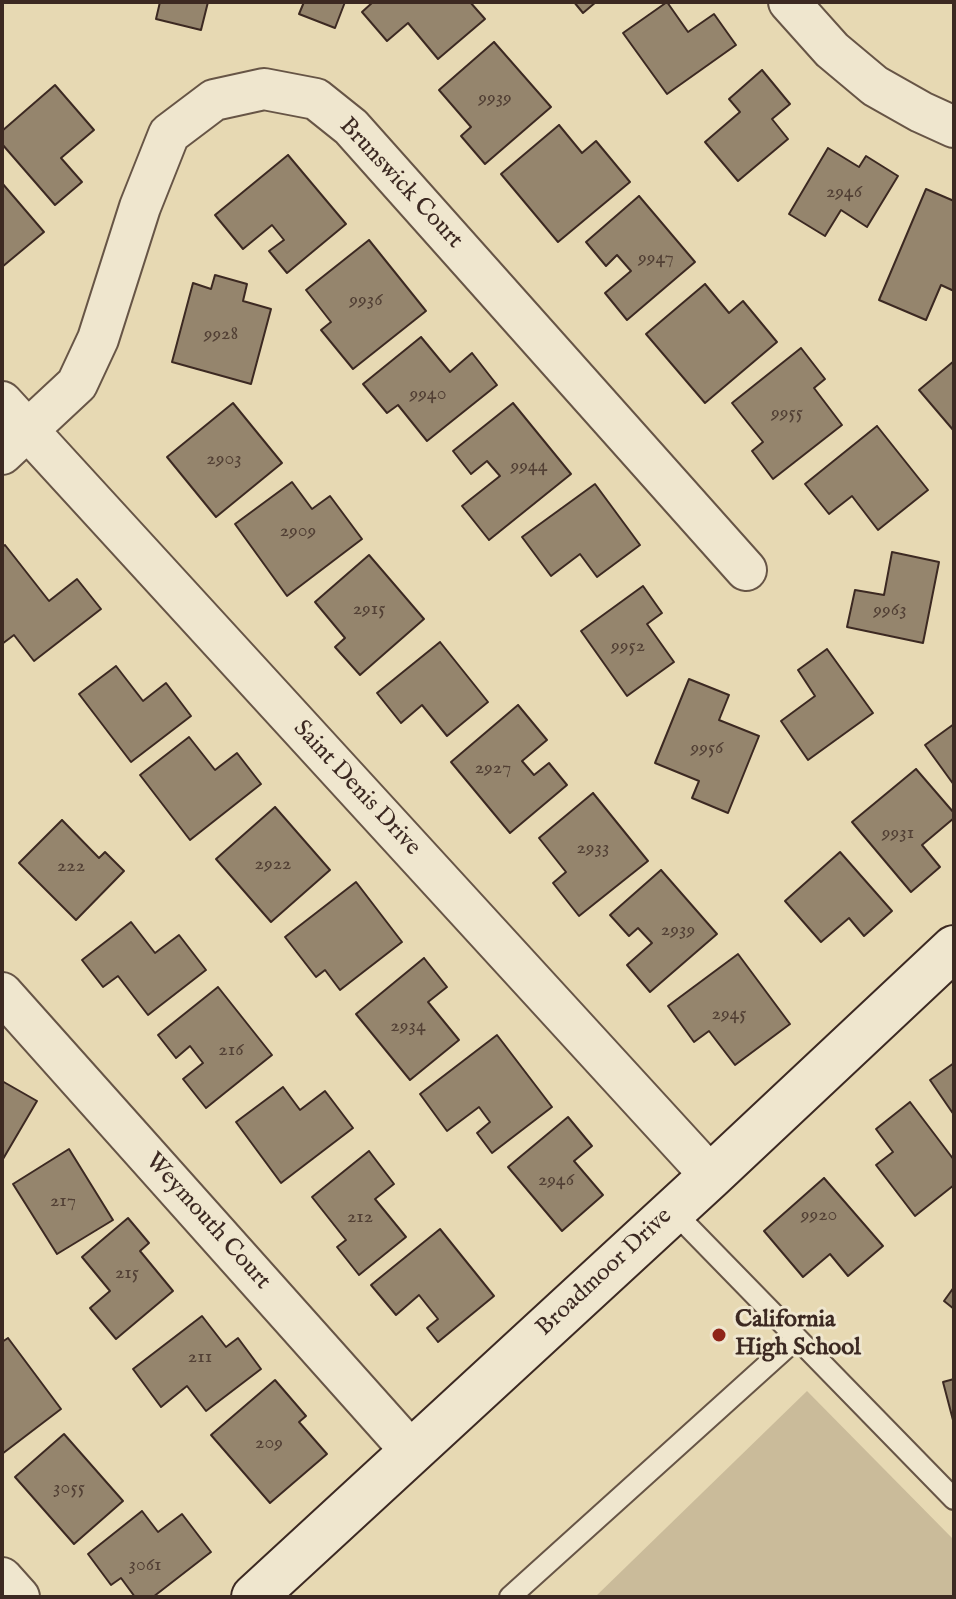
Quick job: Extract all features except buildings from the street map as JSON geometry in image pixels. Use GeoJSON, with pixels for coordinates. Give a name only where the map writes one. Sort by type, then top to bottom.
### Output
{"type":"FeatureCollection","features":[{"type":"Feature","properties":{"kind":"street"},"geometry":{"type":"LineString","coordinates":[[789,2],[832,50],[875,86],[954,127]]}},
{"type":"Feature","properties":{"kind":"street","name":"Brunswick Court"},"geometry":{"type":"LineString","coordinates":[[10,428],[77,384],[98,339],[140,207],[169,134],[214,100],[264,89],[316,99],[351,127],[746,570]]}},
{"type":"Feature","properties":{"kind":"street","name":"Saint Denis Drive"},"geometry":{"type":"LineString","coordinates":[[10,428],[711,1176]]}},
{"type":"Feature","properties":{"kind":"street","name":"Broadmoor Drive"},"geometry":{"type":"LineString","coordinates":[[258,1596],[954,948]]}},
{"type":"Feature","properties":{"kind":"street","name":"Weymouth Court"},"geometry":{"type":"LineString","coordinates":[[2,993],[412,1452]]}},
{"type":"Feature","properties":{"kind":"street"},"geometry":{"type":"LineString","coordinates":[[2,1578],[19,1597]]}},
{"type":"Feature","properties":{"kind":"lane"},"geometry":{"type":"LineString","coordinates":[[673,1211],[954,1499]]}},
{"type":"Feature","properties":{"kind":"lane"},"geometry":{"type":"LineString","coordinates":[[510,1597],[797,1338]]}},
{"type":"Feature","properties":{"kind":"shaded area"},"geometry":{"type":"Polygon","coordinates":[[[807,1391],[954,1540],[954,1597],[595,1597],[807,1391]]]}},
{"type":"Feature","properties":{"kind":"place","name":"California High School"},"geometry":{"type":"Point","coordinates":[719,1335]}}]}
